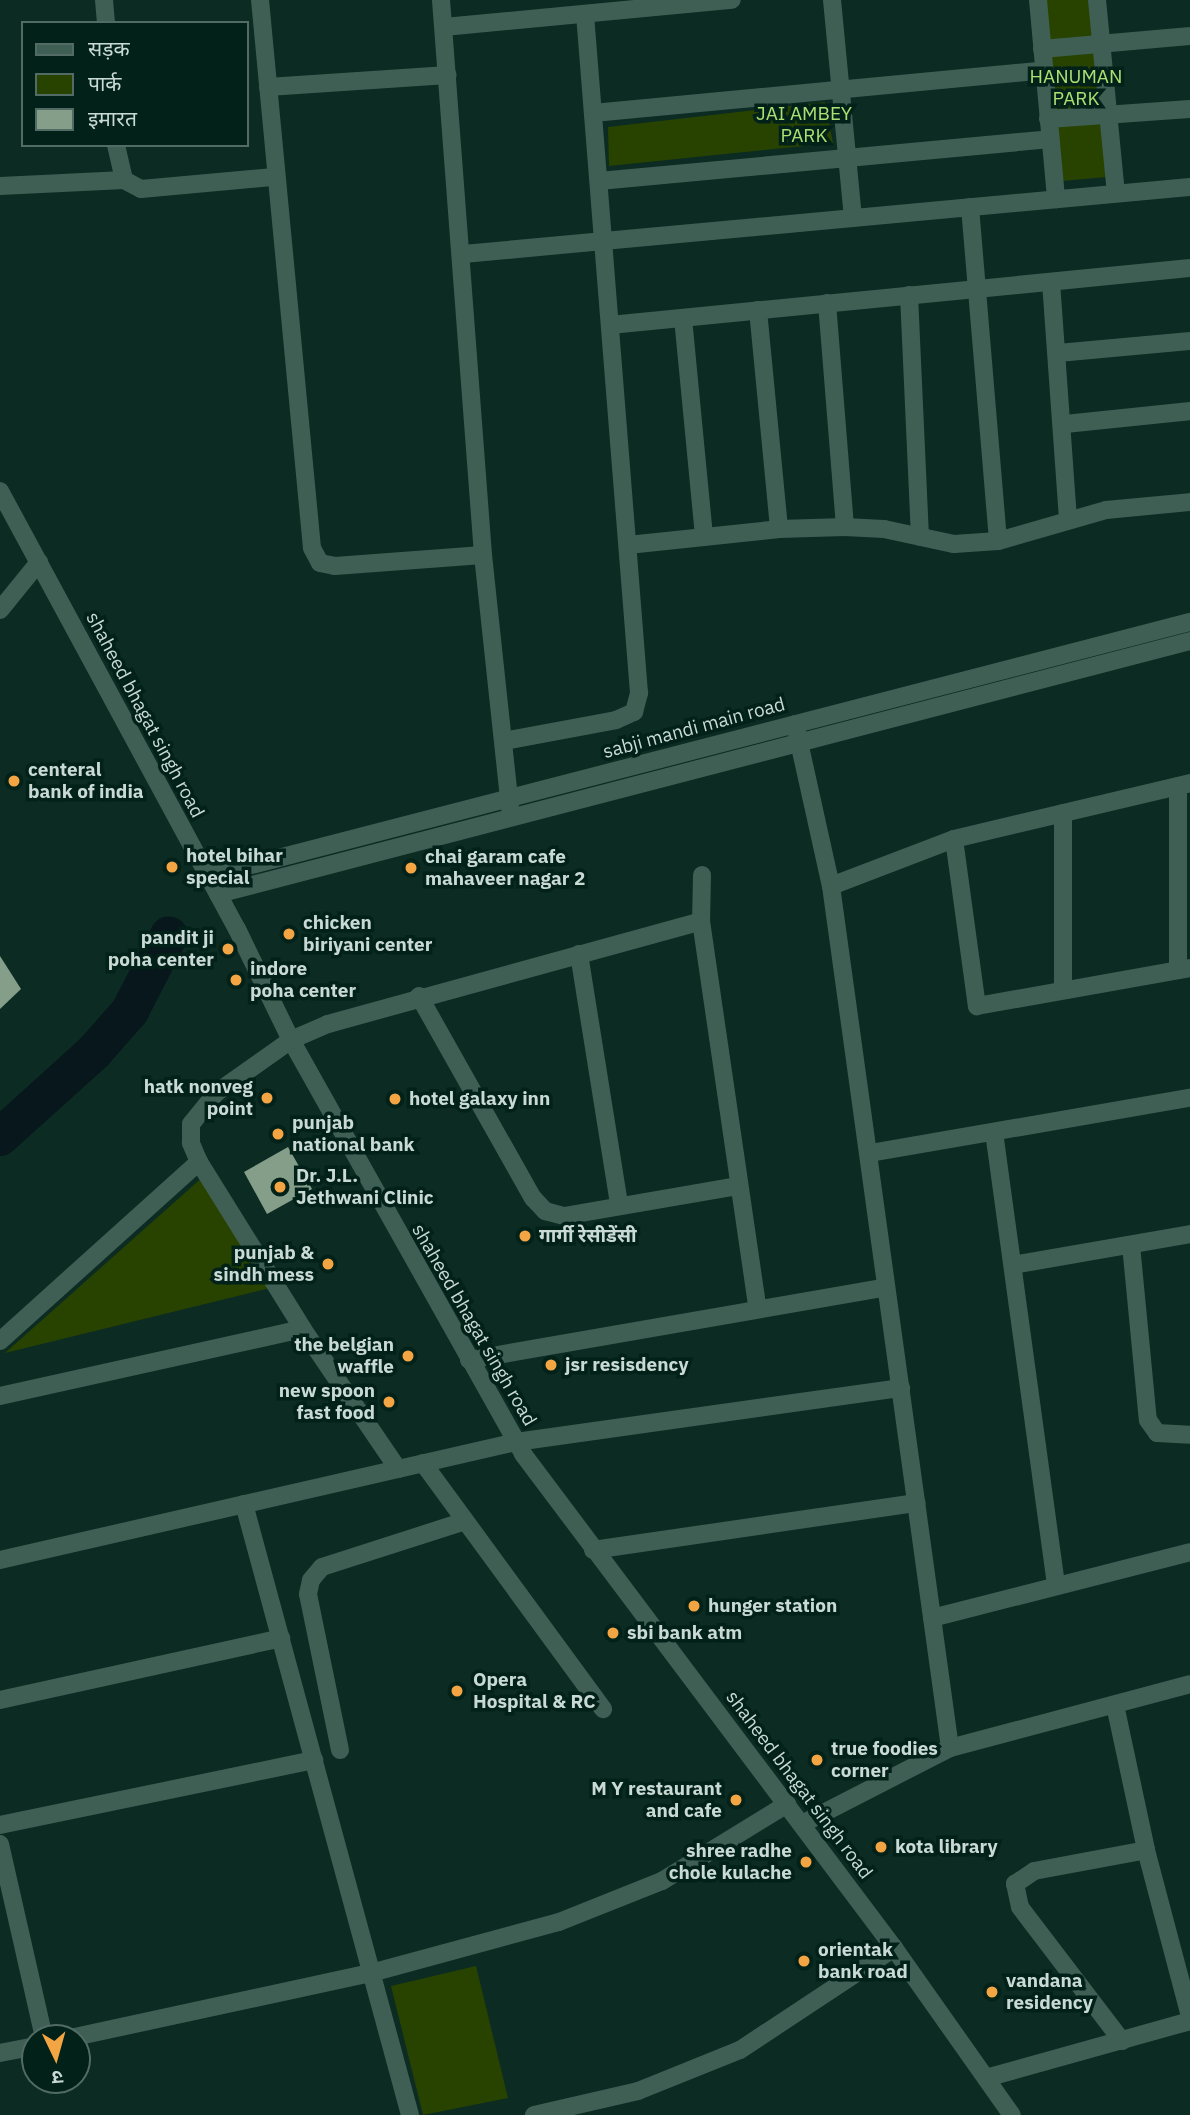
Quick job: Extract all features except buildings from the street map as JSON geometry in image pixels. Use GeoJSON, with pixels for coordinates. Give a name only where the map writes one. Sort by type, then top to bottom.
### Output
{"type":"FeatureCollection","features":[{"type":"Feature","properties":{"kind":"street"},"geometry":{"type":"LineString","coordinates":[[104,0],[106,21]]}},
{"type":"Feature","properties":{"kind":"street"},"geometry":{"type":"LineString","coordinates":[[260,0],[274,177],[312,548],[320,563],[335,566],[484,555]]}},
{"type":"Feature","properties":{"kind":"street"},"geometry":{"type":"LineString","coordinates":[[441,0],[463,254],[484,555],[511,818]]}},
{"type":"Feature","properties":{"kind":"street"},"geometry":{"type":"LineString","coordinates":[[444,27],[733,0]]}},
{"type":"Feature","properties":{"kind":"street"},"geometry":{"type":"LineString","coordinates":[[831,0],[853,218]]}},
{"type":"Feature","properties":{"kind":"street"},"geometry":{"type":"LineString","coordinates":[[1038,0],[1056,199]]}},
{"type":"Feature","properties":{"kind":"street"},"geometry":{"type":"LineString","coordinates":[[1097,0],[1116,193]]}},
{"type":"Feature","properties":{"kind":"street"},"geometry":{"type":"LineString","coordinates":[[504,741],[634,712],[639,693],[585,14]]}},
{"type":"Feature","properties":{"kind":"street"},"geometry":{"type":"LineString","coordinates":[[1042,49],[1190,36]]}},
{"type":"Feature","properties":{"kind":"street"},"geometry":{"type":"LineString","coordinates":[[593,113],[841,86],[1044,70]]}},
{"type":"Feature","properties":{"kind":"street"},"geometry":{"type":"LineString","coordinates":[[268,87],[448,75]]}},
{"type":"Feature","properties":{"kind":"street"},"geometry":{"type":"LineString","coordinates":[[1048,118],[1108,116],[1190,108]]}},
{"type":"Feature","properties":{"kind":"street"},"geometry":{"type":"LineString","coordinates":[[599,181],[846,155],[1050,139]]}},
{"type":"Feature","properties":{"kind":"street"},"geometry":{"type":"LineString","coordinates":[[116,147],[124,180]]}},
{"type":"Feature","properties":{"kind":"street"},"geometry":{"type":"LineString","coordinates":[[0,186],[124,180],[141,189],[165,189],[274,177]]}},
{"type":"Feature","properties":{"kind":"street"},"geometry":{"type":"LineString","coordinates":[[463,254],[1190,187]]}},
{"type":"Feature","properties":{"kind":"street"},"geometry":{"type":"LineString","coordinates":[[970,207],[998,541]]}},
{"type":"Feature","properties":{"kind":"street"},"geometry":{"type":"LineString","coordinates":[[610,325],[1190,268]]}},
{"type":"Feature","properties":{"kind":"street"},"geometry":{"type":"LineString","coordinates":[[1051,282],[1065,424],[1068,518]]}},
{"type":"Feature","properties":{"kind":"street"},"geometry":{"type":"LineString","coordinates":[[909,295],[920,537]]}},
{"type":"Feature","properties":{"kind":"street"},"geometry":{"type":"LineString","coordinates":[[827,303],[845,527]]}},
{"type":"Feature","properties":{"kind":"street"},"geometry":{"type":"LineString","coordinates":[[758,310],[779,529]]}},
{"type":"Feature","properties":{"kind":"street"},"geometry":{"type":"LineString","coordinates":[[683,318],[704,537]]}},
{"type":"Feature","properties":{"kind":"street"},"geometry":{"type":"LineString","coordinates":[[1058,353],[1190,341]]}},
{"type":"Feature","properties":{"kind":"street"},"geometry":{"type":"LineString","coordinates":[[1065,424],[1190,411]]}},
{"type":"Feature","properties":{"kind":"street","name":"shaheed bhagat singh road"},"geometry":{"type":"LineString","coordinates":[[0,491],[209,876],[291,1040],[516,1441],[593,1550],[894,1948],[1012,2115]]}},
{"type":"Feature","properties":{"kind":"street"},"geometry":{"type":"LineString","coordinates":[[628,545],[779,529],[845,527],[954,544],[998,541],[1068,518],[1190,502]]}},
{"type":"Feature","properties":{"kind":"street"},"geometry":{"type":"LineString","coordinates":[[0,610],[39,562]]}},
{"type":"Feature","properties":{"kind":"street","name":"sabji mandi main road"},"geometry":{"type":"LineString","coordinates":[[209,876],[1190,622]]}},
{"type":"Feature","properties":{"kind":"street"},"geometry":{"type":"LineString","coordinates":[[218,894],[1190,641]]}},
{"type":"Feature","properties":{"kind":"street"},"geometry":{"type":"LineString","coordinates":[[794,724],[831,886],[870,1153],[950,1748]]}},
{"type":"Feature","properties":{"kind":"street"},"geometry":{"type":"LineString","coordinates":[[831,886],[954,839],[1184,784],[1184,969],[977,1006],[954,839]]}},
{"type":"Feature","properties":{"kind":"street"},"geometry":{"type":"LineString","coordinates":[[1062,990],[1063,813]]}},
{"type":"Feature","properties":{"kind":"street"},"geometry":{"type":"LineString","coordinates":[[702,875],[701,921],[757,1307]]}},
{"type":"Feature","properties":{"kind":"street"},"geometry":{"type":"LineString","coordinates":[[398,1469],[303,1329],[199,1163],[191,1143],[191,1124],[199,1109],[291,1040],[351,1015],[701,921]]}},
{"type":"Feature","properties":{"kind":"street"},"geometry":{"type":"LineString","coordinates":[[579,954],[619,1205]]}},
{"type":"Feature","properties":{"kind":"street"},"geometry":{"type":"LineString","coordinates":[[419,996],[533,1198],[545,1211],[564,1216],[738,1186]]}},
{"type":"Feature","properties":{"kind":"street"},"geometry":{"type":"LineString","coordinates":[[870,1153],[1190,1098]]}},
{"type":"Feature","properties":{"kind":"street"},"geometry":{"type":"LineString","coordinates":[[995,1132],[1056,1586]]}},
{"type":"Feature","properties":{"kind":"street"},"geometry":{"type":"LineString","coordinates":[[0,1341],[199,1163]]}},
{"type":"Feature","properties":{"kind":"street"},"geometry":{"type":"LineString","coordinates":[[1013,1265],[1190,1234]]}},
{"type":"Feature","properties":{"kind":"street"},"geometry":{"type":"LineString","coordinates":[[1131,1245],[1148,1420],[1157,1433],[1190,1434]]}},
{"type":"Feature","properties":{"kind":"street"},"geometry":{"type":"LineString","coordinates":[[469,1360],[757,1307],[886,1287]]}},
{"type":"Feature","properties":{"kind":"street"},"geometry":{"type":"LineString","coordinates":[[0,1396],[303,1329]]}},
{"type":"Feature","properties":{"kind":"street"},"geometry":{"type":"LineString","coordinates":[[0,1560],[516,1441],[901,1388]]}},
{"type":"Feature","properties":{"kind":"street"},"geometry":{"type":"LineString","coordinates":[[423,1463],[603,1709]]}},
{"type":"Feature","properties":{"kind":"street"},"geometry":{"type":"LineString","coordinates":[[593,1550],[917,1503]]}},
{"type":"Feature","properties":{"kind":"street"},"geometry":{"type":"LineString","coordinates":[[244,1504],[410,2115]]}},
{"type":"Feature","properties":{"kind":"street"},"geometry":{"type":"LineString","coordinates":[[340,1750],[308,1594],[311,1580],[322,1567],[465,1521]]}},
{"type":"Feature","properties":{"kind":"street"},"geometry":{"type":"LineString","coordinates":[[932,1618],[1190,1552]]}},
{"type":"Feature","properties":{"kind":"street"},"geometry":{"type":"LineString","coordinates":[[0,1700],[281,1638]]}},
{"type":"Feature","properties":{"kind":"street"},"geometry":{"type":"LineString","coordinates":[[802,1824],[950,1748],[1190,1684]]}},
{"type":"Feature","properties":{"kind":"street"},"geometry":{"type":"LineString","coordinates":[[986,2078],[1122,2041],[1190,2019],[1146,1850],[1115,1705]]}},
{"type":"Feature","properties":{"kind":"street"},"geometry":{"type":"LineString","coordinates":[[0,1825],[314,1760]]}},
{"type":"Feature","properties":{"kind":"street"},"geometry":{"type":"LineString","coordinates":[[91,2033],[371,1973],[559,1922],[662,1881],[787,1804]]}},
{"type":"Feature","properties":{"kind":"street"},"geometry":{"type":"LineString","coordinates":[[0,1844],[41,2024]]}},
{"type":"Feature","properties":{"kind":"street"},"geometry":{"type":"LineString","coordinates":[[1122,2041],[1020,1907],[1015,1884],[1034,1871],[1146,1850]]}},
{"type":"Feature","properties":{"kind":"street"},"geometry":{"type":"LineString","coordinates":[[534,2115],[638,2091],[740,2050],[894,1948]]}},
{"type":"Feature","properties":{"kind":"street"},"geometry":{"type":"LineString","coordinates":[[0,2053],[21,2049]]}},
{"type":"Feature","properties":{"kind":"green space","name":"HANUMAN PARK"},"geometry":{"type":"Polygon","coordinates":[[[1045,0],[1091,0],[1107,177],[1062,181],[1045,0]]]}},
{"type":"Feature","properties":{"kind":"green space","name":"JAI AMBEY PARK"},"geometry":{"type":"Polygon","coordinates":[[[825,102],[833,143],[609,166],[608,127],[825,102]]]}},
{"type":"Feature","properties":{"kind":"green space"},"geometry":{"type":"Polygon","coordinates":[[[205,1175],[274,1287],[5,1353],[205,1175]]]}},
{"type":"Feature","properties":{"kind":"green space"},"geometry":{"type":"Polygon","coordinates":[[[476,1966],[508,2098],[423,2115],[391,1986],[476,1966]]]}},
{"type":"Feature","properties":{"kind":"waterway"},"geometry":{"type":"LineString","coordinates":[[0,1137],[94,1052],[130,1011],[169,935]]}},
{"type":"Feature","properties":{"kind":"place","name":"centeral bank of india"},"geometry":{"type":"Point","coordinates":[14,781]}},
{"type":"Feature","properties":{"kind":"place","name":"hotel bihar special"},"geometry":{"type":"Point","coordinates":[172,867]}},
{"type":"Feature","properties":{"kind":"place","name":"chai garam cafe mahaveer nagar 2"},"geometry":{"type":"Point","coordinates":[411,868]}},
{"type":"Feature","properties":{"kind":"place","name":"chicken biriyani center"},"geometry":{"type":"Point","coordinates":[289,934]}},
{"type":"Feature","properties":{"kind":"place","name":"pandit ji poha center"},"geometry":{"type":"Point","coordinates":[228,949]}},
{"type":"Feature","properties":{"kind":"place","name":"indore poha center"},"geometry":{"type":"Point","coordinates":[236,980]}},
{"type":"Feature","properties":{"kind":"place","name":"hatk nonveg point"},"geometry":{"type":"Point","coordinates":[267,1098]}},
{"type":"Feature","properties":{"kind":"place","name":"hotel galaxy inn"},"geometry":{"type":"Point","coordinates":[395,1099]}},
{"type":"Feature","properties":{"kind":"place","name":"punjab national bank"},"geometry":{"type":"Point","coordinates":[278,1134]}},
{"type":"Feature","properties":{"kind":"place","name":"Dr. J.L. Jethwani Clinic"},"geometry":{"type":"Point","coordinates":[280,1187]}},
{"type":"Feature","properties":{"kind":"place","name":"गार्गी रेसीडेंसी"},"geometry":{"type":"Point","coordinates":[525,1236]}},
{"type":"Feature","properties":{"kind":"place","name":"punjab & sindh mess"},"geometry":{"type":"Point","coordinates":[328,1264]}},
{"type":"Feature","properties":{"kind":"place","name":"the belgian waffle"},"geometry":{"type":"Point","coordinates":[408,1356]}},
{"type":"Feature","properties":{"kind":"place","name":"jsr resisdency"},"geometry":{"type":"Point","coordinates":[551,1365]}},
{"type":"Feature","properties":{"kind":"place","name":"new spoon fast food"},"geometry":{"type":"Point","coordinates":[389,1402]}},
{"type":"Feature","properties":{"kind":"place","name":"hunger station"},"geometry":{"type":"Point","coordinates":[694,1606]}},
{"type":"Feature","properties":{"kind":"place","name":"sbi bank atm"},"geometry":{"type":"Point","coordinates":[613,1633]}},
{"type":"Feature","properties":{"kind":"place","name":"Opera Hospital & RC"},"geometry":{"type":"Point","coordinates":[457,1691]}},
{"type":"Feature","properties":{"kind":"place","name":"true foodies corner"},"geometry":{"type":"Point","coordinates":[817,1760]}},
{"type":"Feature","properties":{"kind":"place","name":"M Y restaurant and cafe"},"geometry":{"type":"Point","coordinates":[736,1800]}},
{"type":"Feature","properties":{"kind":"place","name":"kota library"},"geometry":{"type":"Point","coordinates":[881,1847]}},
{"type":"Feature","properties":{"kind":"place","name":"shree radhe chole kulache"},"geometry":{"type":"Point","coordinates":[806,1862]}},
{"type":"Feature","properties":{"kind":"place","name":"orientak bank road"},"geometry":{"type":"Point","coordinates":[804,1961]}},
{"type":"Feature","properties":{"kind":"place","name":"vandana residency"},"geometry":{"type":"Point","coordinates":[992,1992]}}]}
